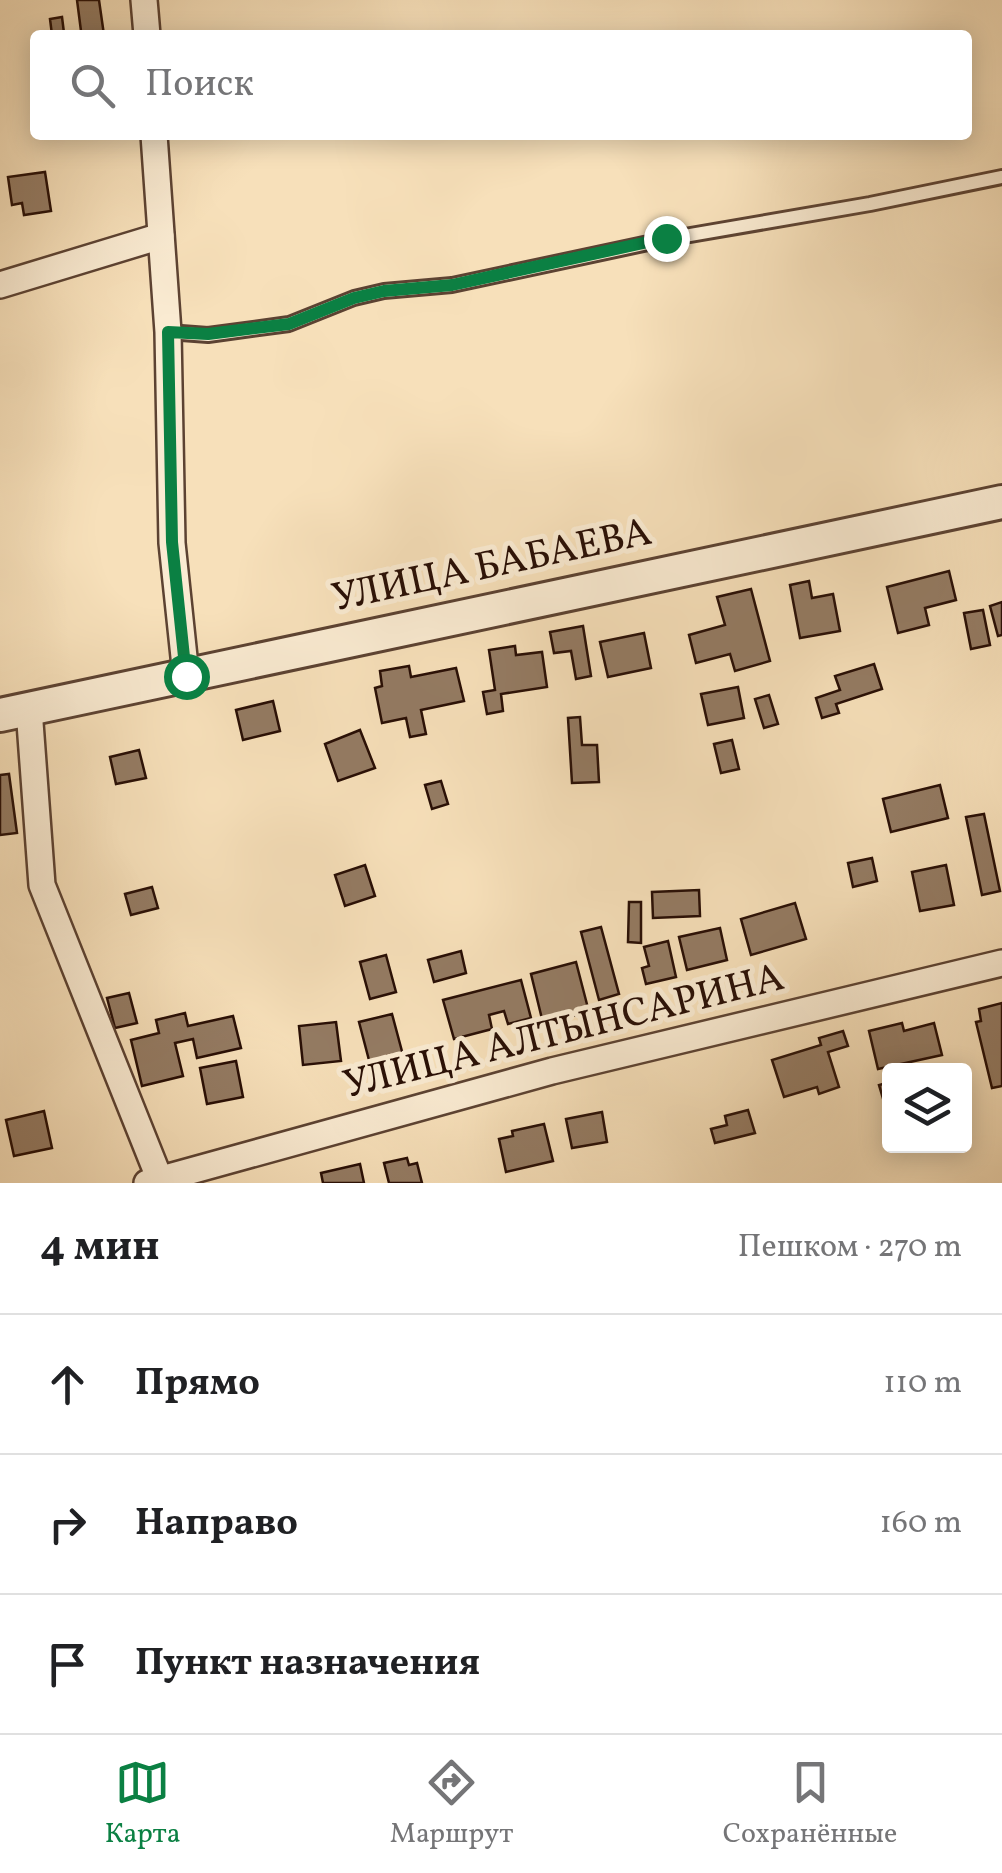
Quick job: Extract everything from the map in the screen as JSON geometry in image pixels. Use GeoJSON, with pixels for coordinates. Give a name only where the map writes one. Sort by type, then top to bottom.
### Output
{"type":"FeatureCollection","features":[{"type":"Feature","properties":{"kind":"street"},"geometry":{"type":"LineString","coordinates":[[144,0],[146,30]]}},
{"type":"Feature","properties":{"kind":"street"},"geometry":{"type":"LineString","coordinates":[[154,140],[168,332],[172,542],[186,676]]}},
{"type":"Feature","properties":{"kind":"street"},"geometry":{"type":"LineString","coordinates":[[0,285],[161,236]]}},
{"type":"Feature","properties":{"kind":"street","name":"УЛИЦА БАБАЕВА"},"geometry":{"type":"LineString","coordinates":[[14,712],[1002,502]]}},
{"type":"Feature","properties":{"kind":"street"},"geometry":{"type":"LineString","coordinates":[[14,712],[42,885],[153,1181]]}},
{"type":"Feature","properties":{"kind":"street","name":"УЛИЦА АЛТЫНСАРИНА"},"geometry":{"type":"LineString","coordinates":[[153,1181],[552,1071],[1002,963]]}},
{"type":"Feature","properties":{"kind":"lane"},"geometry":{"type":"LineString","coordinates":[[168,332],[208,334],[289,324],[354,298],[384,291],[452,285],[666,238],[800,217],[1002,177]]}},
{"type":"Feature","properties":{"kind":"building"},"geometry":{"type":"Polygon","coordinates":[[[77,0],[99,0],[103,30],[81,30],[77,0]]]}},
{"type":"Feature","properties":{"kind":"building"},"geometry":{"type":"Polygon","coordinates":[[[62,17],[64,30],[51,30],[50,19],[62,17]]]}},
{"type":"Feature","properties":{"kind":"building"},"geometry":{"type":"Polygon","coordinates":[[[45,172],[51,211],[24,215],[22,203],[12,205],[8,177],[45,172]]]}},
{"type":"Feature","properties":{"kind":"building"},"geometry":{"type":"Polygon","coordinates":[[[949,571],[956,600],[925,608],[929,625],[898,633],[887,587],[949,571]]]}},
{"type":"Feature","properties":{"kind":"building"},"geometry":{"type":"Polygon","coordinates":[[[809,581],[812,598],[833,594],[840,631],[800,638],[790,585],[809,581]]]}},
{"type":"Feature","properties":{"kind":"building"},"geometry":{"type":"Polygon","coordinates":[[[751,589],[770,661],[735,671],[730,654],[696,663],[689,635],[725,625],[717,597],[751,589]]]}},
{"type":"Feature","properties":{"kind":"building"},"geometry":{"type":"Polygon","coordinates":[[[1002,602],[1002,635],[998,636],[990,606],[1002,602]]]}},
{"type":"Feature","properties":{"kind":"building"},"geometry":{"type":"Polygon","coordinates":[[[983,610],[990,645],[971,649],[964,613],[983,610]]]}},
{"type":"Feature","properties":{"kind":"building"},"geometry":{"type":"Polygon","coordinates":[[[583,626],[591,676],[576,679],[571,651],[554,653],[550,632],[583,626]]]}},
{"type":"Feature","properties":{"kind":"building"},"geometry":{"type":"Polygon","coordinates":[[[644,633],[651,668],[608,677],[600,642],[644,633]]]}},
{"type":"Feature","properties":{"kind":"building"},"geometry":{"type":"Polygon","coordinates":[[[515,646],[516,655],[542,652],[547,687],[501,694],[503,711],[487,714],[483,692],[495,690],[489,650],[515,646]]]}},
{"type":"Feature","properties":{"kind":"building"},"geometry":{"type":"Polygon","coordinates":[[[874,664],[882,689],[836,704],[839,713],[822,718],[816,698],[840,690],[835,676],[874,664]]]}},
{"type":"Feature","properties":{"kind":"building"},"geometry":{"type":"Polygon","coordinates":[[[409,666],[411,677],[456,668],[464,701],[421,710],[426,734],[410,737],[406,718],[382,723],[375,688],[382,686],[380,671],[409,666]]]}},
{"type":"Feature","properties":{"kind":"building"},"geometry":{"type":"Polygon","coordinates":[[[738,687],[744,718],[708,725],[701,694],[738,687]]]}},
{"type":"Feature","properties":{"kind":"building"},"geometry":{"type":"Polygon","coordinates":[[[769,695],[778,724],[764,728],[755,699],[769,695]]]}},
{"type":"Feature","properties":{"kind":"building"},"geometry":{"type":"Polygon","coordinates":[[[273,701],[280,731],[243,740],[236,710],[273,701]]]}},
{"type":"Feature","properties":{"kind":"building"},"geometry":{"type":"Polygon","coordinates":[[[580,717],[582,745],[597,745],[599,782],[572,783],[568,718],[580,717]]]}},
{"type":"Feature","properties":{"kind":"building"},"geometry":{"type":"Polygon","coordinates":[[[360,730],[375,768],[338,781],[325,744],[360,730]]]}},
{"type":"Feature","properties":{"kind":"building"},"geometry":{"type":"Polygon","coordinates":[[[732,740],[739,769],[721,773],[714,744],[732,740]]]}},
{"type":"Feature","properties":{"kind":"building"},"geometry":{"type":"Polygon","coordinates":[[[139,750],[146,778],[116,784],[110,757],[139,750]]]}},
{"type":"Feature","properties":{"kind":"building"},"geometry":{"type":"Polygon","coordinates":[[[9,774],[17,833],[0,835],[0,775],[9,774]]]}},
{"type":"Feature","properties":{"kind":"building"},"geometry":{"type":"Polygon","coordinates":[[[441,781],[448,804],[432,809],[425,785],[441,781]]]}},
{"type":"Feature","properties":{"kind":"building"},"geometry":{"type":"Polygon","coordinates":[[[940,785],[948,818],[891,832],[883,799],[940,785]]]}},
{"type":"Feature","properties":{"kind":"building"},"geometry":{"type":"Polygon","coordinates":[[[984,814],[1000,891],[982,895],[966,817],[984,814]]]}},
{"type":"Feature","properties":{"kind":"building"},"geometry":{"type":"Polygon","coordinates":[[[872,858],[877,881],[853,887],[848,863],[872,858]]]}},
{"type":"Feature","properties":{"kind":"building"},"geometry":{"type":"Polygon","coordinates":[[[365,865],[375,896],[345,906],[335,875],[365,865]]]}},
{"type":"Feature","properties":{"kind":"building"},"geometry":{"type":"Polygon","coordinates":[[[946,865],[954,905],[920,911],[912,872],[946,865]]]}},
{"type":"Feature","properties":{"kind":"building"},"geometry":{"type":"Polygon","coordinates":[[[152,887],[158,908],[131,915],[125,894],[152,887]]]}},
{"type":"Feature","properties":{"kind":"building"},"geometry":{"type":"Polygon","coordinates":[[[699,890],[700,916],[653,918],[652,892],[699,890]]]}},
{"type":"Feature","properties":{"kind":"building"},"geometry":{"type":"Polygon","coordinates":[[[629,902],[641,902],[641,943],[628,942],[629,902]]]}},
{"type":"Feature","properties":{"kind":"building"},"geometry":{"type":"Polygon","coordinates":[[[795,903],[806,939],[751,955],[741,919],[795,903]]]}},
{"type":"Feature","properties":{"kind":"building"},"geometry":{"type":"Polygon","coordinates":[[[601,927],[619,994],[599,1000],[581,932],[601,927]]]}},
{"type":"Feature","properties":{"kind":"building"},"geometry":{"type":"Polygon","coordinates":[[[720,928],[727,960],[687,970],[679,937],[720,928]]]}},
{"type":"Feature","properties":{"kind":"building"},"geometry":{"type":"Polygon","coordinates":[[[668,941],[676,977],[646,984],[642,968],[649,966],[644,947],[668,941]]]}},
{"type":"Feature","properties":{"kind":"building"},"geometry":{"type":"Polygon","coordinates":[[[461,951],[466,973],[434,982],[428,960],[461,951]]]}},
{"type":"Feature","properties":{"kind":"building"},"geometry":{"type":"Polygon","coordinates":[[[386,955],[396,992],[370,999],[360,962],[386,955]]]}},
{"type":"Feature","properties":{"kind":"building"},"geometry":{"type":"Polygon","coordinates":[[[576,962],[589,1012],[543,1023],[531,974],[576,962]]]}},
{"type":"Feature","properties":{"kind":"building"},"geometry":{"type":"Polygon","coordinates":[[[521,980],[531,1018],[508,1024],[504,1011],[489,1015],[492,1029],[454,1039],[443,1000],[521,980]]]}},
{"type":"Feature","properties":{"kind":"building"},"geometry":{"type":"Polygon","coordinates":[[[129,993],[137,1023],[115,1028],[107,998],[129,993]]]}},
{"type":"Feature","properties":{"kind":"building"},"geometry":{"type":"Polygon","coordinates":[[[1002,1003],[1002,1086],[992,1088],[976,1022],[981,1021],[979,1009],[1002,1003]]]}},
{"type":"Feature","properties":{"kind":"building"},"geometry":{"type":"Polygon","coordinates":[[[185,1013],[188,1026],[233,1016],[241,1048],[197,1058],[193,1039],[175,1043],[183,1076],[142,1086],[131,1040],[159,1033],[156,1020],[185,1013]]]}},
{"type":"Feature","properties":{"kind":"building"},"geometry":{"type":"Polygon","coordinates":[[[392,1014],[403,1055],[370,1064],[359,1022],[392,1014]]]}},
{"type":"Feature","properties":{"kind":"building"},"geometry":{"type":"Polygon","coordinates":[[[336,1022],[341,1061],[303,1065],[299,1026],[336,1022]]]}},
{"type":"Feature","properties":{"kind":"building"},"geometry":{"type":"Polygon","coordinates":[[[902,1023],[904,1031],[934,1023],[942,1055],[905,1063],[882,1063],[878,1069],[869,1031],[902,1023]]]}},
{"type":"Feature","properties":{"kind":"building"},"geometry":{"type":"Polygon","coordinates":[[[843,1031],[848,1046],[828,1052],[839,1087],[819,1094],[817,1087],[784,1097],[772,1060],[821,1045],[819,1038],[843,1031]]]}},
{"type":"Feature","properties":{"kind":"building"},"geometry":{"type":"Polygon","coordinates":[[[236,1061],[243,1097],[207,1104],[200,1068],[236,1061]]]}},
{"type":"Feature","properties":{"kind":"building"},"geometry":{"type":"Polygon","coordinates":[[[748,1110],[755,1133],[715,1143],[711,1129],[727,1125],[725,1116],[748,1110]]]}},
{"type":"Feature","properties":{"kind":"building"},"geometry":{"type":"Polygon","coordinates":[[[44,1111],[52,1148],[14,1156],[6,1120],[44,1111]]]}},
{"type":"Feature","properties":{"kind":"building"},"geometry":{"type":"Polygon","coordinates":[[[602,1112],[607,1142],[572,1148],[566,1119],[602,1112]]]}},
{"type":"Feature","properties":{"kind":"building"},"geometry":{"type":"Polygon","coordinates":[[[544,1124],[553,1161],[506,1172],[499,1139],[513,1136],[512,1131],[544,1124]]]}},
{"type":"Feature","properties":{"kind":"building"},"geometry":{"type":"Polygon","coordinates":[[[407,1158],[409,1165],[417,1163],[422,1183],[389,1183],[384,1163],[407,1158]]]}},
{"type":"Feature","properties":{"kind":"building"},"geometry":{"type":"Polygon","coordinates":[[[360,1164],[364,1183],[323,1183],[321,1173],[360,1164]]]}},
{"type":"Feature","properties":{"kind":"route"},"geometry":{"type":"LineString","coordinates":[[186,676],[172,542],[168,332],[208,334],[289,324],[354,298],[384,291],[452,285],[666,238]]}}]}
